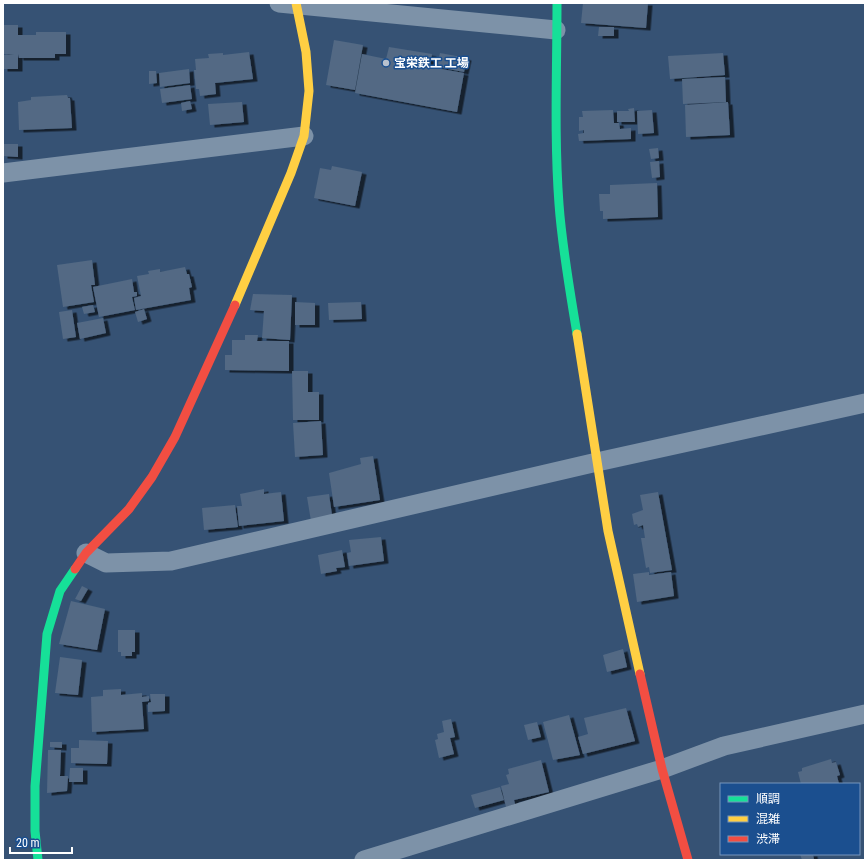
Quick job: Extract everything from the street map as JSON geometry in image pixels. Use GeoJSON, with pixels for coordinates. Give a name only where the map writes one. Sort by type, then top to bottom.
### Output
{"type":"FeatureCollection","features":[{"type":"Feature","properties":{"kind":"street"},"geometry":{"type":"LineString","coordinates":[[38,860],[35,831],[35,786],[48,634],[60,591],[86,553],[129,509],[152,477],[175,437],[232,313],[291,173],[304,136],[309,92],[306,52],[290,3],[556,30]]}},
{"type":"Feature","properties":{"kind":"street"},"geometry":{"type":"LineString","coordinates":[[558,3],[556,30],[556,144],[559,205],[565,260],[608,531],[620,593],[662,769],[688,860]]}},
{"type":"Feature","properties":{"kind":"street"},"geometry":{"type":"LineString","coordinates":[[3,173],[304,136]]}},
{"type":"Feature","properties":{"kind":"street"},"geometry":{"type":"LineString","coordinates":[[86,553],[106,563],[171,561],[597,462],[865,403]]}},
{"type":"Feature","properties":{"kind":"street"},"geometry":{"type":"LineString","coordinates":[[364,860],[662,769],[724,746],[865,714]]}},
{"type":"Feature","properties":{"kind":"building"},"geometry":{"type":"Polygon","coordinates":[[[583,3],[648,3],[646,28],[581,23],[583,3]]]}},
{"type":"Feature","properties":{"kind":"building"},"geometry":{"type":"Polygon","coordinates":[[[3,25],[18,25],[18,35],[36,35],[36,32],[66,32],[66,54],[55,54],[55,58],[19,58],[18,54],[18,69],[3,69],[3,55],[14,55],[3,54],[3,25]]]}},
{"type":"Feature","properties":{"kind":"building"},"geometry":{"type":"Polygon","coordinates":[[[599,27],[614,27],[614,36],[598,36],[599,27]]]}},
{"type":"Feature","properties":{"kind":"building"},"geometry":{"type":"Polygon","coordinates":[[[334,40],[363,45],[355,90],[326,85],[334,40]]]}},
{"type":"Feature","properties":{"kind":"building"},"geometry":{"type":"Polygon","coordinates":[[[389,47],[432,54],[430,67],[464,73],[457,112],[355,93],[362,54],[386,59],[389,47]]]}},
{"type":"Feature","properties":{"kind":"building"},"geometry":{"type":"Polygon","coordinates":[[[249,52],[253,79],[215,83],[216,94],[200,96],[199,89],[196,89],[194,70],[196,70],[195,59],[209,58],[208,54],[223,53],[223,55],[249,52]]]}},
{"type":"Feature","properties":{"kind":"building"},"geometry":{"type":"Polygon","coordinates":[[[440,53],[467,58],[464,72],[437,67],[440,53]]]}},
{"type":"Feature","properties":{"kind":"building"},"geometry":{"type":"Polygon","coordinates":[[[723,53],[725,75],[670,79],[668,56],[723,53]]]}},
{"type":"Feature","properties":{"kind":"building"},"geometry":{"type":"Polygon","coordinates":[[[189,69],[190,83],[160,87],[159,73],[189,69]]]}},
{"type":"Feature","properties":{"kind":"building"},"geometry":{"type":"Polygon","coordinates":[[[149,71],[156,71],[157,83],[149,84],[149,71]]]}},
{"type":"Feature","properties":{"kind":"building"},"geometry":{"type":"Polygon","coordinates":[[[725,77],[726,102],[683,104],[682,79],[725,77]]]}},
{"type":"Feature","properties":{"kind":"building"},"geometry":{"type":"Polygon","coordinates":[[[190,85],[192,99],[162,103],[160,89],[190,85]]]}},
{"type":"Feature","properties":{"kind":"building"},"geometry":{"type":"Polygon","coordinates":[[[67,95],[68,98],[70,98],[72,128],[19,130],[18,102],[31,100],[31,97],[67,95]]]}},
{"type":"Feature","properties":{"kind":"building"},"geometry":{"type":"Polygon","coordinates":[[[190,101],[192,109],[182,111],[181,103],[190,101]]]}},
{"type":"Feature","properties":{"kind":"building"},"geometry":{"type":"Polygon","coordinates":[[[242,102],[244,122],[210,125],[208,104],[242,102]]]}},
{"type":"Feature","properties":{"kind":"building"},"geometry":{"type":"Polygon","coordinates":[[[728,102],[730,135],[686,137],[685,105],[728,102]]]}},
{"type":"Feature","properties":{"kind":"building"},"geometry":{"type":"Polygon","coordinates":[[[634,108],[635,122],[617,122],[617,111],[629,111],[628,109],[634,108]]]}},
{"type":"Feature","properties":{"kind":"building"},"geometry":{"type":"Polygon","coordinates":[[[613,110],[614,123],[619,123],[620,129],[631,128],[631,139],[579,141],[578,134],[584,133],[584,130],[579,131],[579,117],[583,117],[582,111],[613,110]]]}},
{"type":"Feature","properties":{"kind":"building"},"geometry":{"type":"Polygon","coordinates":[[[652,110],[654,133],[638,134],[637,111],[652,110]]]}},
{"type":"Feature","properties":{"kind":"building"},"geometry":{"type":"Polygon","coordinates":[[[3,144],[18,144],[18,157],[3,156],[3,144]]]}},
{"type":"Feature","properties":{"kind":"building"},"geometry":{"type":"Polygon","coordinates":[[[658,148],[659,158],[651,159],[649,149],[658,148]]]}},
{"type":"Feature","properties":{"kind":"building"},"geometry":{"type":"Polygon","coordinates":[[[659,161],[660,177],[652,178],[650,162],[659,161]]]}},
{"type":"Feature","properties":{"kind":"building"},"geometry":{"type":"Polygon","coordinates":[[[332,166],[362,172],[355,206],[314,198],[320,168],[331,170],[332,166]]]}},
{"type":"Feature","properties":{"kind":"building"},"geometry":{"type":"Polygon","coordinates":[[[657,183],[658,217],[603,219],[603,211],[600,211],[599,194],[610,194],[610,185],[657,183]]]}},
{"type":"Feature","properties":{"kind":"building"},"geometry":{"type":"Polygon","coordinates":[[[92,260],[95,285],[91,285],[94,302],[63,307],[57,265],[92,260]]]}},
{"type":"Feature","properties":{"kind":"building"},"geometry":{"type":"Polygon","coordinates":[[[185,267],[187,274],[189,274],[192,287],[189,288],[191,300],[136,310],[134,298],[141,296],[137,276],[149,274],[148,271],[160,269],[160,272],[185,267]]]}},
{"type":"Feature","properties":{"kind":"building"},"geometry":{"type":"Polygon","coordinates":[[[132,279],[134,292],[137,292],[137,296],[132,297],[135,310],[99,317],[93,287],[132,279]]]}},
{"type":"Feature","properties":{"kind":"building"},"geometry":{"type":"Polygon","coordinates":[[[253,294],[292,295],[290,340],[262,338],[264,311],[250,310],[253,294]]]}},
{"type":"Feature","properties":{"kind":"building"},"geometry":{"type":"Polygon","coordinates":[[[295,302],[315,303],[315,325],[295,325],[295,302]]]}},
{"type":"Feature","properties":{"kind":"building"},"geometry":{"type":"Polygon","coordinates":[[[361,302],[362,319],[329,320],[328,303],[361,302]]]}},
{"type":"Feature","properties":{"kind":"building"},"geometry":{"type":"Polygon","coordinates":[[[93,305],[95,312],[84,314],[82,307],[93,305]]]}},
{"type":"Feature","properties":{"kind":"building"},"geometry":{"type":"Polygon","coordinates":[[[144,309],[147,319],[138,322],[135,312],[144,309]]]}},
{"type":"Feature","properties":{"kind":"building"},"geometry":{"type":"Polygon","coordinates":[[[72,310],[76,337],[63,339],[59,312],[72,310]]]}},
{"type":"Feature","properties":{"kind":"building"},"geometry":{"type":"Polygon","coordinates":[[[103,318],[106,333],[80,339],[77,323],[103,318]]]}},
{"type":"Feature","properties":{"kind":"building"},"geometry":{"type":"Polygon","coordinates":[[[245,335],[258,335],[257,341],[289,341],[289,371],[225,370],[225,355],[232,355],[232,340],[245,340],[245,335]]]}},
{"type":"Feature","properties":{"kind":"building"},"geometry":{"type":"Polygon","coordinates":[[[292,371],[308,371],[308,392],[319,392],[319,420],[293,420],[292,371]]]}},
{"type":"Feature","properties":{"kind":"building"},"geometry":{"type":"Polygon","coordinates":[[[321,421],[323,455],[295,457],[293,423],[321,421]]]}},
{"type":"Feature","properties":{"kind":"building"},"geometry":{"type":"Polygon","coordinates":[[[373,456],[380,500],[334,507],[329,473],[361,464],[360,458],[373,456]]]}},
{"type":"Feature","properties":{"kind":"building"},"geometry":{"type":"Polygon","coordinates":[[[264,489],[264,494],[281,492],[284,521],[239,526],[237,506],[242,506],[240,494],[264,489]]]}},
{"type":"Feature","properties":{"kind":"building"},"geometry":{"type":"Polygon","coordinates":[[[658,492],[672,570],[650,573],[649,567],[646,568],[641,538],[645,538],[643,525],[638,527],[637,524],[634,525],[632,514],[643,510],[640,495],[658,492]]]}},
{"type":"Feature","properties":{"kind":"building"},"geometry":{"type":"Polygon","coordinates":[[[329,494],[332,515],[311,521],[307,497],[329,494]]]}},
{"type":"Feature","properties":{"kind":"building"},"geometry":{"type":"Polygon","coordinates":[[[235,505],[238,527],[204,530],[202,508],[235,505]]]}},
{"type":"Feature","properties":{"kind":"building"},"geometry":{"type":"Polygon","coordinates":[[[381,537],[384,561],[349,566],[347,553],[351,552],[349,540],[381,537]]]}},
{"type":"Feature","properties":{"kind":"building"},"geometry":{"type":"Polygon","coordinates":[[[342,550],[345,567],[336,568],[337,571],[321,574],[318,555],[342,550]]]}},
{"type":"Feature","properties":{"kind":"building"},"geometry":{"type":"Polygon","coordinates":[[[649,572],[649,575],[671,572],[674,596],[637,602],[633,574],[649,572]]]}},
{"type":"Feature","properties":{"kind":"building"},"geometry":{"type":"Polygon","coordinates":[[[82,586],[88,589],[81,601],[75,599],[82,586]]]}},
{"type":"Feature","properties":{"kind":"building"},"geometry":{"type":"Polygon","coordinates":[[[71,601],[105,609],[97,650],[59,644],[71,601]]]}},
{"type":"Feature","properties":{"kind":"building"},"geometry":{"type":"Polygon","coordinates":[[[118,630],[135,630],[135,652],[132,652],[132,656],[121,656],[121,652],[118,652],[118,630]]]}},
{"type":"Feature","properties":{"kind":"building"},"geometry":{"type":"Polygon","coordinates":[[[623,649],[627,667],[607,672],[603,655],[623,649]]]}},
{"type":"Feature","properties":{"kind":"building"},"geometry":{"type":"Polygon","coordinates":[[[60,657],[82,660],[78,695],[55,693],[60,657]]]}},
{"type":"Feature","properties":{"kind":"building"},"geometry":{"type":"Polygon","coordinates":[[[121,689],[121,695],[142,693],[142,697],[149,696],[149,701],[142,702],[144,729],[92,732],[91,697],[103,696],[103,690],[121,689]]]}},
{"type":"Feature","properties":{"kind":"building"},"geometry":{"type":"Polygon","coordinates":[[[150,694],[165,694],[165,711],[148,712],[148,703],[151,702],[150,694]]]}},
{"type":"Feature","properties":{"kind":"building"},"geometry":{"type":"Polygon","coordinates":[[[626,708],[635,741],[583,754],[578,737],[588,734],[584,718],[626,708]]]}},
{"type":"Feature","properties":{"kind":"building"},"geometry":{"type":"Polygon","coordinates":[[[569,715],[580,755],[553,760],[543,722],[569,715]]]}},
{"type":"Feature","properties":{"kind":"building"},"geometry":{"type":"Polygon","coordinates":[[[451,719],[455,737],[450,738],[454,754],[439,758],[435,740],[438,739],[437,734],[444,732],[442,721],[451,719]]]}},
{"type":"Feature","properties":{"kind":"building"},"geometry":{"type":"Polygon","coordinates":[[[537,722],[541,737],[528,740],[524,725],[537,722]]]}},
{"type":"Feature","properties":{"kind":"building"},"geometry":{"type":"Polygon","coordinates":[[[79,740],[108,741],[107,764],[71,763],[71,748],[79,748],[79,740]]]}},
{"type":"Feature","properties":{"kind":"building"},"geometry":{"type":"Polygon","coordinates":[[[50,742],[62,742],[62,748],[50,747],[50,742]]]}},
{"type":"Feature","properties":{"kind":"building"},"geometry":{"type":"Polygon","coordinates":[[[48,750],[61,750],[60,776],[68,776],[67,791],[47,793],[48,750]]]}},
{"type":"Feature","properties":{"kind":"building"},"geometry":{"type":"Polygon","coordinates":[[[831,759],[832,763],[836,762],[840,775],[837,776],[839,783],[801,783],[798,772],[802,771],[802,768],[831,759]]]}},
{"type":"Feature","properties":{"kind":"building"},"geometry":{"type":"Polygon","coordinates":[[[541,760],[549,792],[514,800],[515,804],[506,807],[501,786],[509,784],[506,775],[509,774],[508,769],[541,760]]]}},
{"type":"Feature","properties":{"kind":"building"},"geometry":{"type":"Polygon","coordinates":[[[70,768],[83,768],[83,782],[69,782],[70,768]]]}},
{"type":"Feature","properties":{"kind":"building"},"geometry":{"type":"Polygon","coordinates":[[[500,787],[504,800],[475,808],[471,795],[500,787]]]}},
{"type":"Feature","properties":{"kind":"building"},"geometry":{"type":"Polygon","coordinates":[[[800,855],[813,855],[814,860],[802,860],[800,855]]]}},
{"type":"Feature","properties":{"kind":"traffic: fast"},"geometry":{"type":"LineString","coordinates":[[557,3],[557,179],[566,269],[577,334]]}},
{"type":"Feature","properties":{"kind":"traffic: fast"},"geometry":{"type":"LineString","coordinates":[[38,860],[35,831],[35,786],[47,634],[60,591],[75,569]]}},
{"type":"Feature","properties":{"kind":"traffic: slow"},"geometry":{"type":"LineString","coordinates":[[235,305],[291,173],[304,136],[309,91],[306,52],[296,3]]}},
{"type":"Feature","properties":{"kind":"traffic: slow"},"geometry":{"type":"LineString","coordinates":[[577,334],[608,531],[640,674]]}},
{"type":"Feature","properties":{"kind":"traffic: jam"},"geometry":{"type":"LineString","coordinates":[[75,569],[86,553],[129,509],[152,477],[175,437],[235,305]]}},
{"type":"Feature","properties":{"kind":"traffic: jam"},"geometry":{"type":"LineString","coordinates":[[640,674],[662,769],[688,860]]}},
{"type":"Feature","properties":{"kind":"place","name":"宝栄鉄工 工場"},"geometry":{"type":"Point","coordinates":[386,63]}}]}
